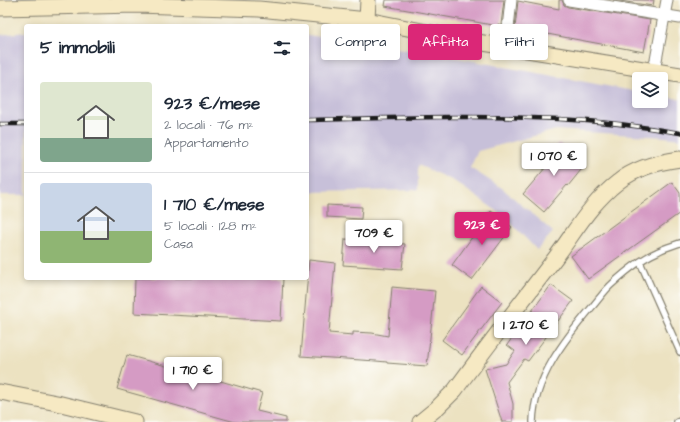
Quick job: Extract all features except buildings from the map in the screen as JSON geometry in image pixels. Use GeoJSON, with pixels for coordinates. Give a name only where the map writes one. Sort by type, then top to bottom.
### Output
{"type":"FeatureCollection","features":[{"type":"Feature","properties":{"kind":"main road"},"geometry":{"type":"LineString","coordinates":[[367,20],[368,0]]}},
{"type":"Feature","properties":{"kind":"main road"},"geometry":{"type":"LineString","coordinates":[[0,8],[137,2],[259,4],[367,20],[490,44]]}},
{"type":"Feature","properties":{"kind":"main road"},"geometry":{"type":"LineString","coordinates":[[548,54],[680,75]]}},
{"type":"Feature","properties":{"kind":"main road"},"geometry":{"type":"LineString","coordinates":[[420,422],[437,408],[454,390],[601,196],[619,181],[641,169],[665,161],[680,159]]}},
{"type":"Feature","properties":{"kind":"main road"},"geometry":{"type":"LineString","coordinates":[[0,392],[57,403],[134,422]]}},
{"type":"Feature","properties":{"kind":"street"},"geometry":{"type":"LineString","coordinates":[[508,24],[511,0]]}},
{"type":"Feature","properties":{"kind":"street"},"geometry":{"type":"LineString","coordinates":[[569,0],[680,18]]}},
{"type":"Feature","properties":{"kind":"street"},"geometry":{"type":"LineString","coordinates":[[654,71],[667,0]]}},
{"type":"Feature","properties":{"kind":"lane"},"geometry":{"type":"LineString","coordinates":[[533,422],[536,400],[542,382],[573,330],[611,285],[640,262],[657,252],[680,243]]}},
{"type":"Feature","properties":{"kind":"lane"},"geometry":{"type":"LineString","coordinates":[[640,262],[680,352]]}},
{"type":"Feature","properties":{"kind":"shaded area"},"geometry":{"type":"Polygon","coordinates":[[[24,32],[24,195],[0,195],[0,35],[24,32]]]}},
{"type":"Feature","properties":{"kind":"shaded area"},"geometry":{"type":"Polygon","coordinates":[[[309,35],[321,37],[321,60],[400,60],[400,48],[408,50],[408,60],[468,60],[632,91],[632,108],[668,108],[668,97],[680,99],[680,139],[556,130],[478,151],[470,168],[502,188],[553,232],[537,250],[504,216],[454,181],[418,165],[418,190],[309,192],[309,35]]]}},
{"type":"Feature","properties":{"kind":"railway"},"geometry":{"type":"LineString","coordinates":[[309,120],[433,117],[528,118],[605,122],[680,133]]}},
{"type":"Feature","properties":{"kind":"railway"},"geometry":{"type":"LineString","coordinates":[[0,124],[24,124]]}}]}
